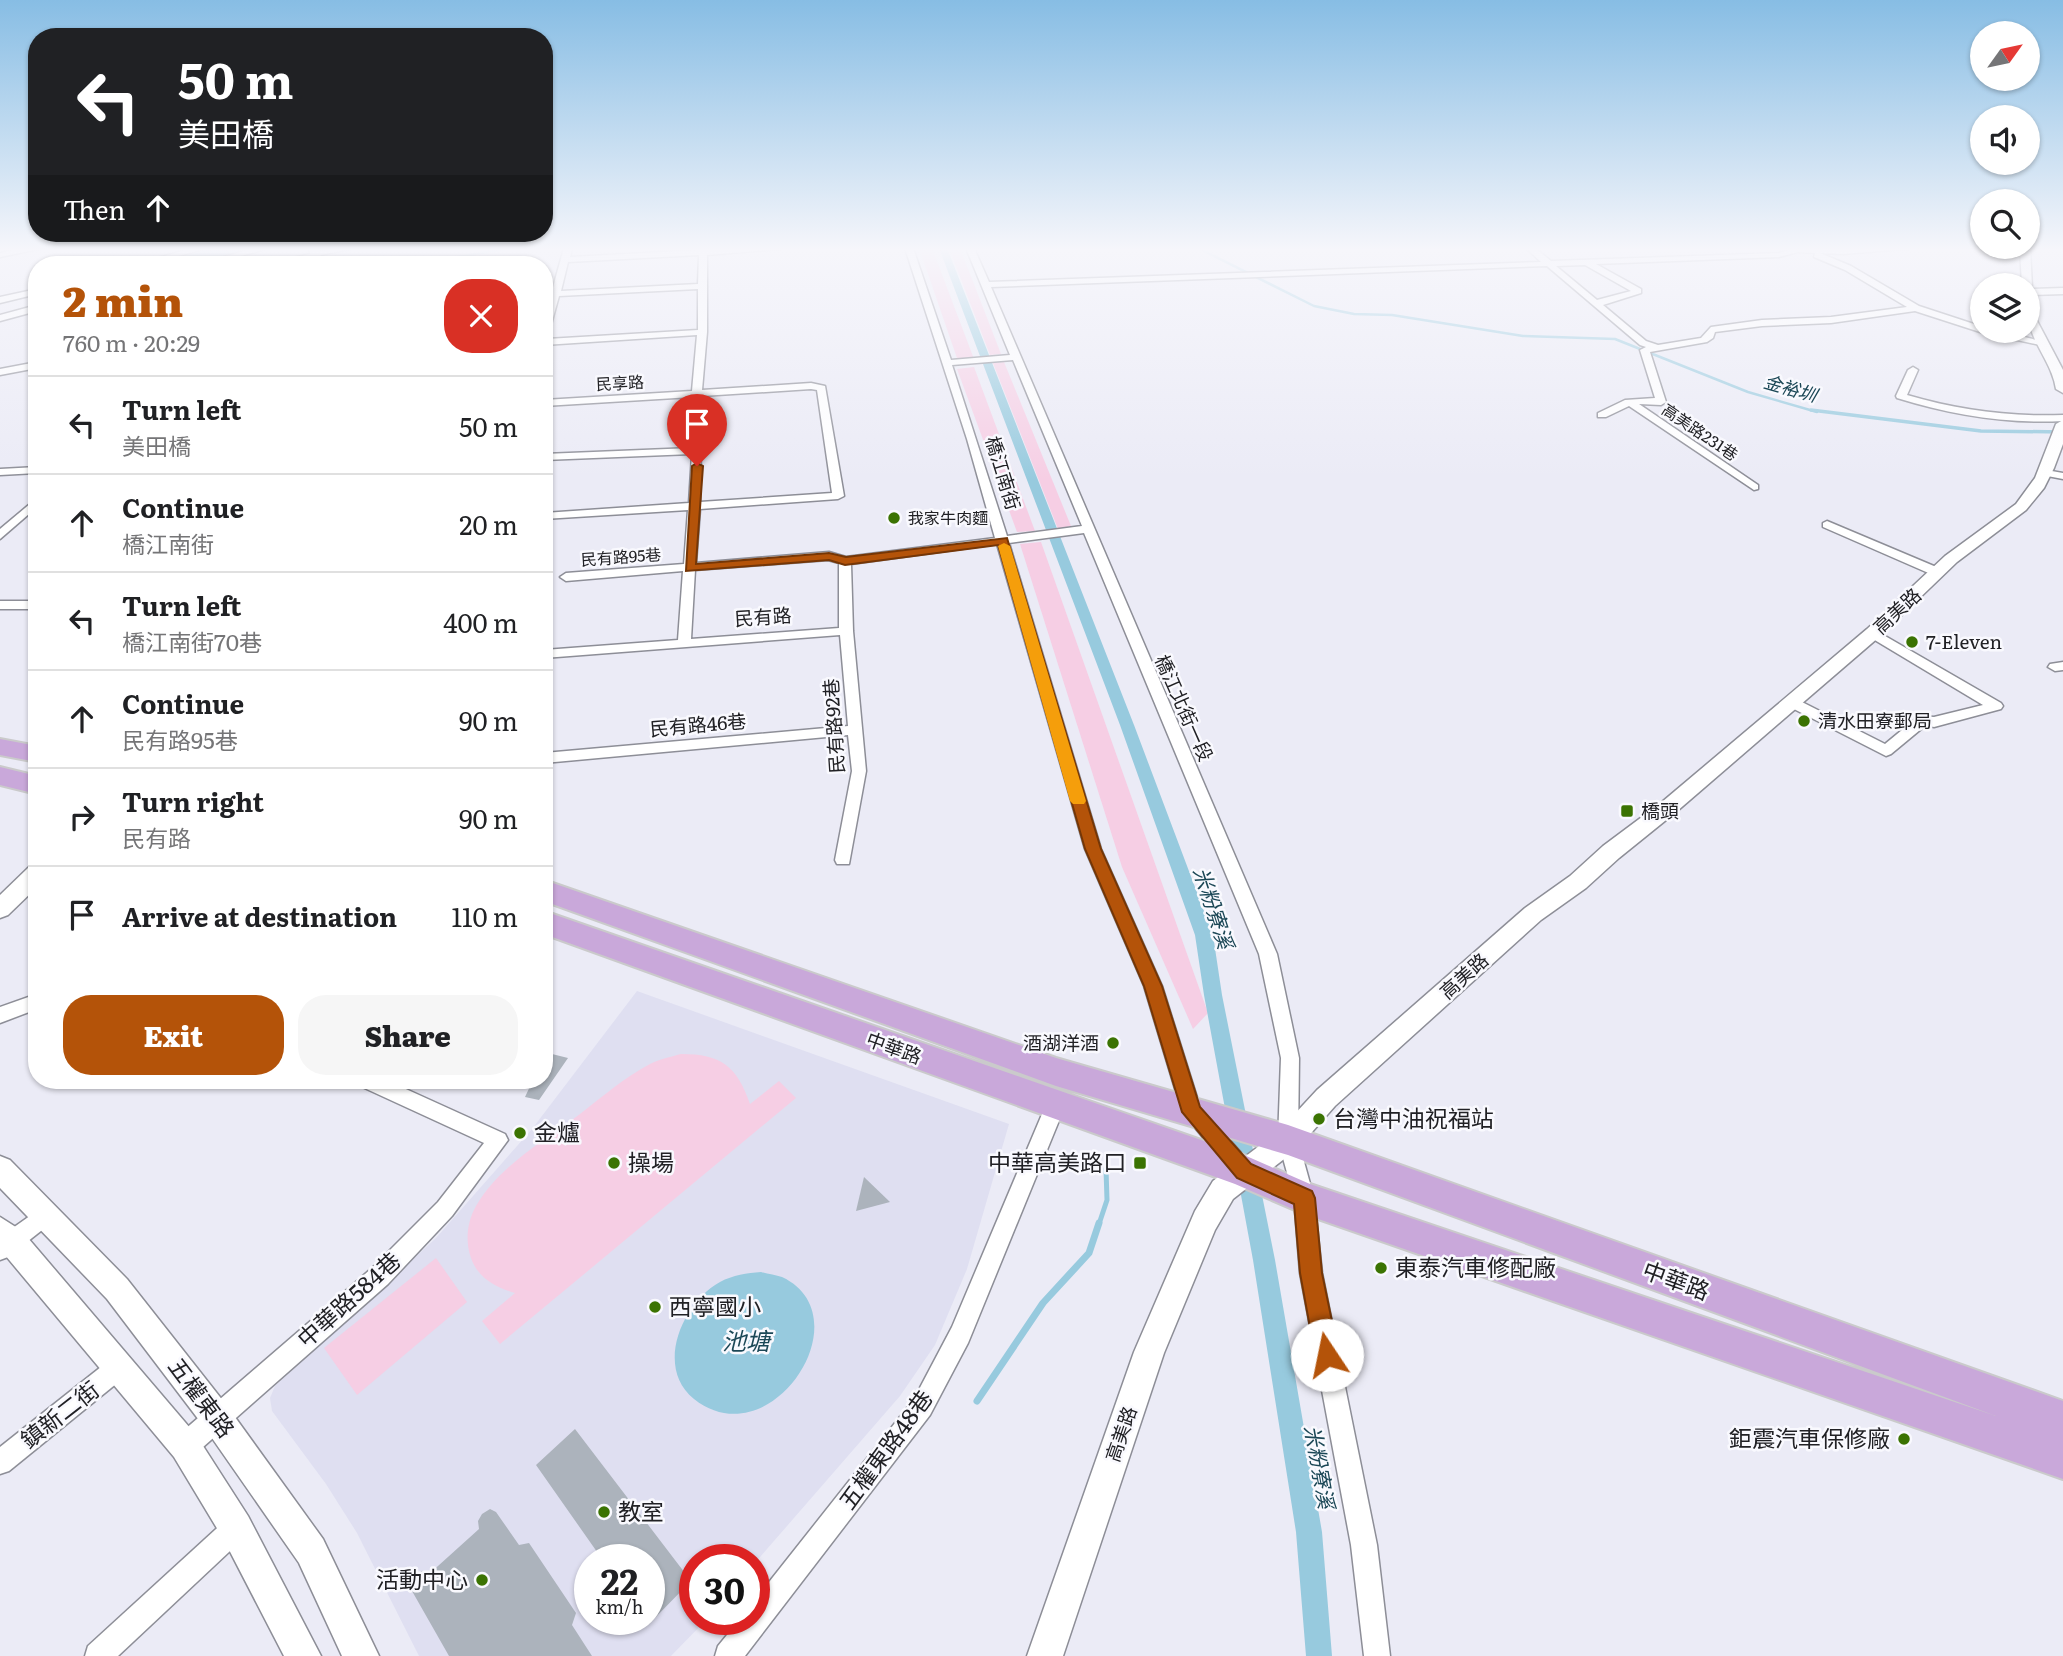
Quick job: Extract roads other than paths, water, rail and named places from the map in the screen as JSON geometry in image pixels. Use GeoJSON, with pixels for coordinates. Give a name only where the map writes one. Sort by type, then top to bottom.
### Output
{"type":"FeatureCollection","features":[{"type":"Feature","properties":{"kind":"main road"},"geometry":{"type":"LineString","coordinates":[[0,747],[28,752]]}},
{"type":"Feature","properties":{"kind":"main road"},"geometry":{"type":"LineString","coordinates":[[0,776],[28,783]]}},
{"type":"Feature","properties":{"kind":"main road","name":"中華路"},"geometry":{"type":"LineString","coordinates":[[553,893],[1056,1072],[1192,1112]]}},
{"type":"Feature","properties":{"kind":"main road","name":"中華路"},"geometry":{"type":"LineString","coordinates":[[553,925],[1055,1106],[1233,1180],[1304,1198],[2063,1460]]}},
{"type":"Feature","properties":{"kind":"main road"},"geometry":{"type":"LineString","coordinates":[[1192,1112],[1286,1141]]}},
{"type":"Feature","properties":{"kind":"main road","name":"中華路"},"geometry":{"type":"LineString","coordinates":[[1286,1141],[2063,1421]]}},
{"type":"Feature","properties":{"kind":"street"},"geometry":{"type":"LineString","coordinates":[[684,643],[694,506],[702,325]]}},
{"type":"Feature","properties":{"kind":"street","name":"橋江南街"},"geometry":{"type":"LineString","coordinates":[[933,325],[1003,540],[1093,849],[1153,986],[1192,1112],[1233,1180]]}},
{"type":"Feature","properties":{"kind":"street","name":"橋江北街一段"},"geometry":{"type":"LineString","coordinates":[[998,325],[1009,358],[1087,529],[1268,954],[1290,1058],[1286,1141],[1304,1198]]}},
{"type":"Feature","properties":{"kind":"street"},"geometry":{"type":"LineString","coordinates":[[1622,325],[1643,342],[1658,348],[1704,340],[1710,336],[1711,330],[1745,325]]}},
{"type":"Feature","properties":{"kind":"street"},"geometry":{"type":"LineString","coordinates":[[553,339],[702,332]]}},
{"type":"Feature","properties":{"kind":"street"},"geometry":{"type":"LineString","coordinates":[[2040,342],[2061,378],[2063,388]]}},
{"type":"Feature","properties":{"kind":"street","name":"高美路231巷"},"geometry":{"type":"LineString","coordinates":[[1602,415],[1629,402],[1645,399],[1661,402],[1645,350],[1658,348]]}},
{"type":"Feature","properties":{"kind":"street"},"geometry":{"type":"LineString","coordinates":[[945,363],[1009,358]]}},
{"type":"Feature","properties":{"kind":"street"},"geometry":{"type":"LineString","coordinates":[[0,372],[28,367]]}},
{"type":"Feature","properties":{"kind":"street"},"geometry":{"type":"LineString","coordinates":[[1913,370],[1901,396],[1975,416],[2063,418]]}},
{"type":"Feature","properties":{"kind":"street","name":"民享路"},"geometry":{"type":"LineString","coordinates":[[553,402],[822,387],[838,496],[694,506]]}},
{"type":"Feature","properties":{"kind":"street","name":"高美路231巷"},"geometry":{"type":"LineString","coordinates":[[1629,402],[1754,487]]}},
{"type":"Feature","properties":{"kind":"street","name":"高美路"},"geometry":{"type":"LineString","coordinates":[[1045,1656],[1149,1352],[1205,1221],[1233,1180],[1286,1141],[1326,1098],[1532,914],[1578,882],[1611,852],[1669,807],[1873,633],[1937,572],[2031,497],[2054,475],[2063,424]]}},
{"type":"Feature","properties":{"kind":"street"},"geometry":{"type":"LineString","coordinates":[[553,457],[697,451]]}},
{"type":"Feature","properties":{"kind":"street"},"geometry":{"type":"LineString","coordinates":[[0,472],[28,470]]}},
{"type":"Feature","properties":{"kind":"street"},"geometry":{"type":"LineString","coordinates":[[553,515],[694,506]]}},
{"type":"Feature","properties":{"kind":"street"},"geometry":{"type":"LineString","coordinates":[[0,535],[28,509]]}},
{"type":"Feature","properties":{"kind":"street"},"geometry":{"type":"LineString","coordinates":[[1827,526],[1937,572]]}},
{"type":"Feature","properties":{"kind":"street","name":"民有路95巷"},"geometry":{"type":"LineString","coordinates":[[566,577],[829,556],[845,561],[1087,529]]}},
{"type":"Feature","properties":{"kind":"street","name":"民有路92巷"},"geometry":{"type":"LineString","coordinates":[[843,860],[859,771],[846,631],[845,561]]}},
{"type":"Feature","properties":{"kind":"street"},"geometry":{"type":"LineString","coordinates":[[0,605],[28,605]]}},
{"type":"Feature","properties":{"kind":"street","name":"民有路"},"geometry":{"type":"LineString","coordinates":[[553,653],[846,631]]}},
{"type":"Feature","properties":{"kind":"street"},"geometry":{"type":"LineString","coordinates":[[1793,703],[1886,751],[1924,719],[1934,722],[1996,706],[1873,633]]}},
{"type":"Feature","properties":{"kind":"street","name":"民有路46巷"},"geometry":{"type":"LineString","coordinates":[[553,757],[854,730]]}},
{"type":"Feature","properties":{"kind":"street"},"geometry":{"type":"LineString","coordinates":[[0,889],[28,864]]}},
{"type":"Feature","properties":{"kind":"street"},"geometry":{"type":"LineString","coordinates":[[0,909],[28,882]]}},
{"type":"Feature","properties":{"kind":"street"},"geometry":{"type":"LineString","coordinates":[[0,1015],[28,1004]]}},
{"type":"Feature","properties":{"kind":"street","name":"中華路584巷"},"geometry":{"type":"LineString","coordinates":[[185,1446],[380,1276],[444,1209],[498,1140],[387,1089]]}},
{"type":"Feature","properties":{"kind":"street","name":"五權東路48巷"},"geometry":{"type":"LineString","coordinates":[[728,1656],[922,1407],[960,1335],[1055,1106]]}},
{"type":"Feature","properties":{"kind":"street","name":"五權東路"},"geometry":{"type":"LineString","coordinates":[[0,1169],[117,1289],[216,1417],[311,1551],[361,1656]]}},
{"type":"Feature","properties":{"kind":"street"},"geometry":{"type":"LineString","coordinates":[[1304,1198],[1311,1273],[1364,1545],[1377,1656]]}},
{"type":"Feature","properties":{"kind":"street"},"geometry":{"type":"LineString","coordinates":[[4,1241],[44,1216]]}},
{"type":"Feature","properties":{"kind":"street","name":"五權東路"},"geometry":{"type":"LineString","coordinates":[[4,1241],[119,1367],[185,1446],[236,1528],[303,1656]]}},
{"type":"Feature","properties":{"kind":"street","name":"鎮新二街"},"geometry":{"type":"LineString","coordinates":[[0,1462],[119,1367]]}},
{"type":"Feature","properties":{"kind":"street"},"geometry":{"type":"LineString","coordinates":[[99,1656],[236,1528]]}},
{"type":"Feature","properties":{"kind":"water","name":"池塘"},"geometry":{"type":"Polygon","coordinates":[[[761,1272],[782,1277],[805,1296],[814,1321],[811,1349],[798,1376],[778,1397],[752,1411],[723,1413],[694,1399],[682,1386],[676,1370],[678,1336],[685,1319],[707,1291],[730,1278],[761,1272]]]}},
{"type":"Feature","properties":{"kind":"waterway","name":"米粉寮溪"},"geometry":{"type":"LineString","coordinates":[[973,325],[1127,725],[1204,935],[1264,1260],[1309,1532],[1319,1656]]}},
{"type":"Feature","properties":{"kind":"waterway","name":"金裕圳"},"geometry":{"type":"LineString","coordinates":[[1456,325],[1523,336],[1615,339],[1748,392],[1817,412]]}},
{"type":"Feature","properties":{"kind":"waterway","name":"金裕圳"},"geometry":{"type":"LineString","coordinates":[[1811,410],[1981,431],[2063,432]]}},
{"type":"Feature","properties":{"kind":"waterway"},"geometry":{"type":"LineString","coordinates":[[1099,1224],[1107,1200],[1106,1169]]}},
{"type":"Feature","properties":{"kind":"waterway"},"geometry":{"type":"LineString","coordinates":[[977,1401],[1043,1303],[1089,1253],[1099,1223]]}},
{"type":"Feature","properties":{"kind":"place","name":"我家牛肉麵"},"geometry":{"type":"Point","coordinates":[894,518]}},
{"type":"Feature","properties":{"kind":"place","name":"7-Eleven"},"geometry":{"type":"Point","coordinates":[1912,642]}},
{"type":"Feature","properties":{"kind":"place","name":"清水田寮郵局"},"geometry":{"type":"Point","coordinates":[1804,721]}},
{"type":"Feature","properties":{"kind":"place","name":"橋頭"},"geometry":{"type":"Point","coordinates":[1627,811]}},
{"type":"Feature","properties":{"kind":"place","name":"酒湖洋酒"},"geometry":{"type":"Point","coordinates":[1113,1043]}},
{"type":"Feature","properties":{"kind":"place","name":"台灣中油祝福站"},"geometry":{"type":"Point","coordinates":[1319,1119]}},
{"type":"Feature","properties":{"kind":"place","name":"金爐"},"geometry":{"type":"Point","coordinates":[520,1133]}},
{"type":"Feature","properties":{"kind":"place","name":"操場"},"geometry":{"type":"Point","coordinates":[614,1163]}},
{"type":"Feature","properties":{"kind":"place","name":"中華高美路口"},"geometry":{"type":"Point","coordinates":[1140,1163]}},
{"type":"Feature","properties":{"kind":"place","name":"東泰汽車修配廠"},"geometry":{"type":"Point","coordinates":[1381,1268]}},
{"type":"Feature","properties":{"kind":"place","name":"西寧國小"},"geometry":{"type":"Point","coordinates":[655,1307]}},
{"type":"Feature","properties":{"kind":"place","name":"鉅震汽車保修廠"},"geometry":{"type":"Point","coordinates":[1904,1439]}},
{"type":"Feature","properties":{"kind":"place","name":"教室"},"geometry":{"type":"Point","coordinates":[604,1512]}},
{"type":"Feature","properties":{"kind":"place","name":"活動中心"},"geometry":{"type":"Point","coordinates":[482,1580]}}]}
